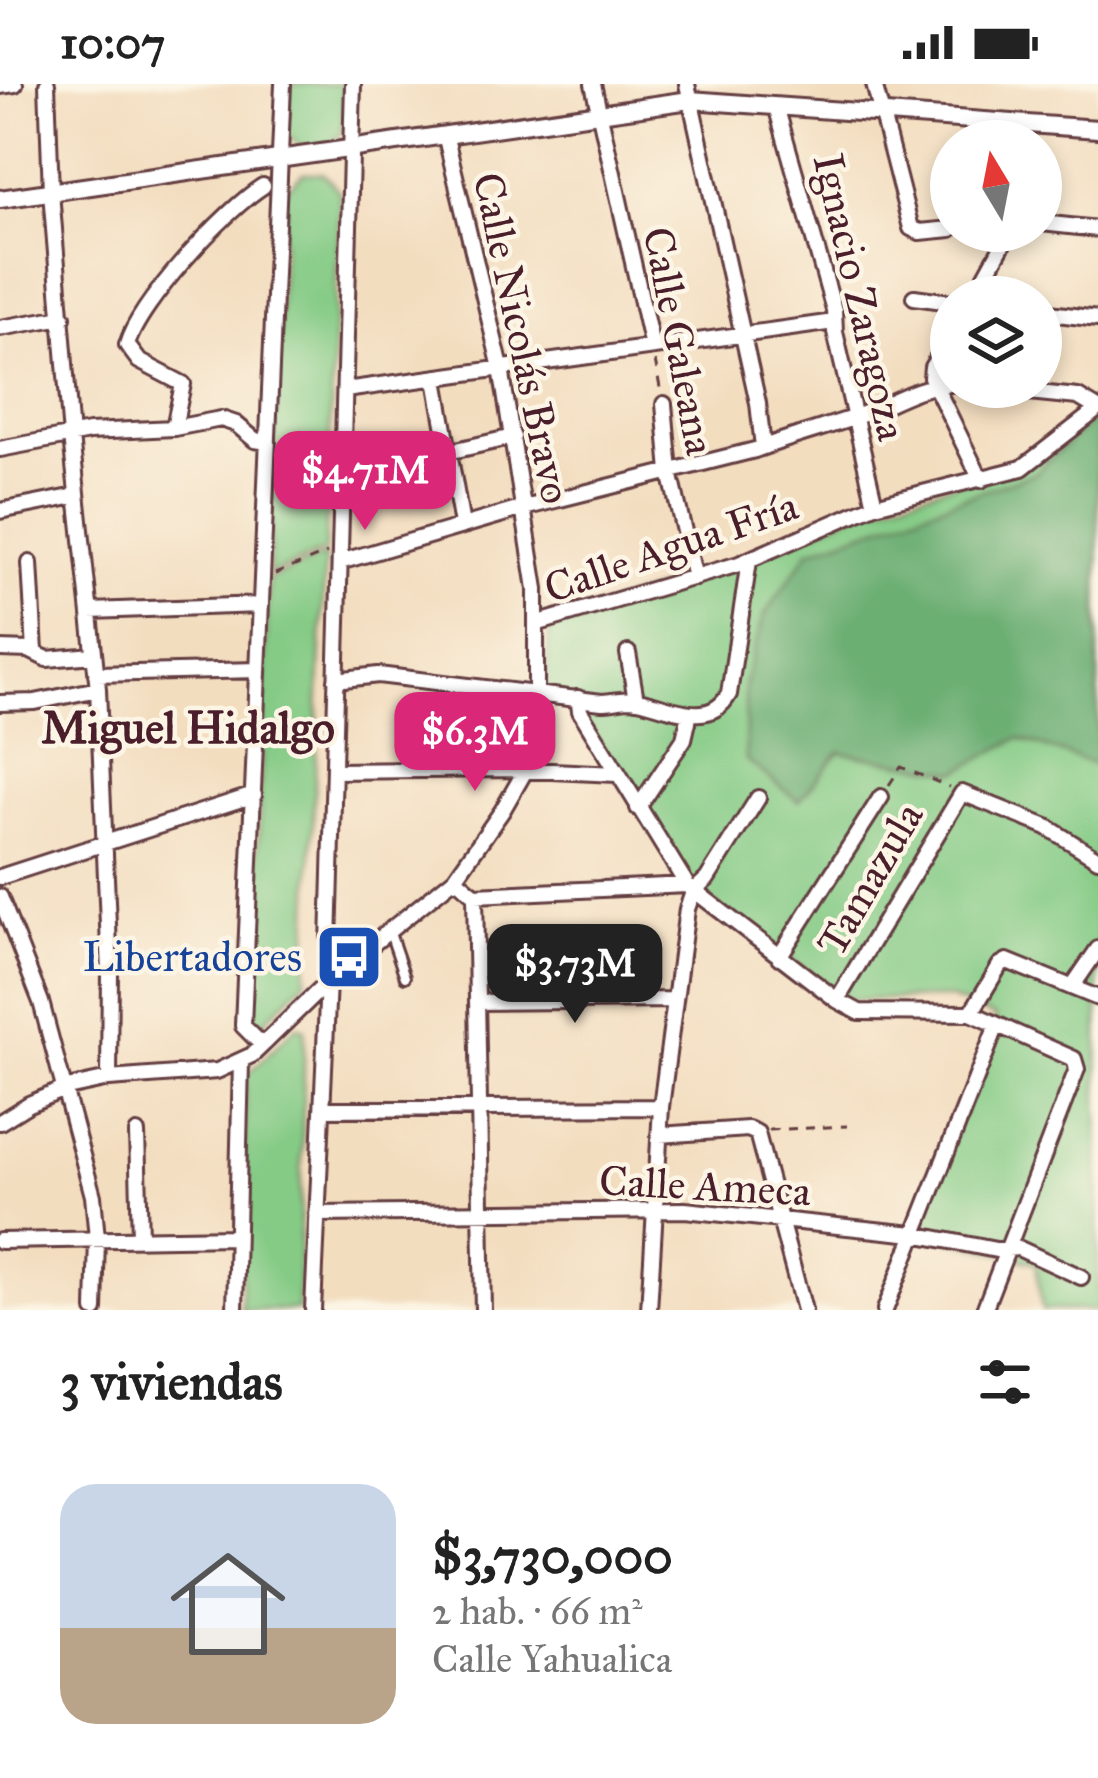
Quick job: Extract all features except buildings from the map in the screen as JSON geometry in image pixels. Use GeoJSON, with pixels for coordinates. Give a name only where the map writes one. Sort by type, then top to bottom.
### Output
{"type":"FeatureCollection","features":[{"type":"Feature","properties":{"kind":"street"},"geometry":{"type":"LineString","coordinates":[[0,86],[15,84]]}},
{"type":"Feature","properties":{"kind":"street"},"geometry":{"type":"LineString","coordinates":[[47,84],[70,437],[97,681],[106,841],[110,1079]]}},
{"type":"Feature","properties":{"kind":"street"},"geometry":{"type":"LineString","coordinates":[[267,1040],[243,1026],[284,84]]}},
{"type":"Feature","properties":{"kind":"street"},"geometry":{"type":"LineString","coordinates":[[313,1310],[328,981],[353,84]]}},
{"type":"Feature","properties":{"kind":"street","name":"Calle Galeana"},"geometry":{"type":"LineString","coordinates":[[593,84],[652,347]]}},
{"type":"Feature","properties":{"kind":"street"},"geometry":{"type":"LineString","coordinates":[[874,84],[913,230],[930,230]]}},
{"type":"Feature","properties":{"kind":"street"},"geometry":{"type":"LineString","coordinates":[[0,200],[598,116],[689,92],[776,106],[1098,129]]}},
{"type":"Feature","properties":{"kind":"street"},"geometry":{"type":"LineString","coordinates":[[689,92],[758,403],[763,447]]}},
{"type":"Feature","properties":{"kind":"street","name":"Ignacio Zaragoza"},"geometry":{"type":"LineString","coordinates":[[776,106],[834,322],[875,505]]}},
{"type":"Feature","properties":{"kind":"street","name":"Calle Nicolás Bravo"},"geometry":{"type":"LineString","coordinates":[[446,138],[501,368],[539,623]]}},
{"type":"Feature","properties":{"kind":"street"},"geometry":{"type":"LineString","coordinates":[[174,428],[183,383],[139,361],[127,345],[135,323],[233,211],[263,186]]}},
{"type":"Feature","properties":{"kind":"street"},"geometry":{"type":"LineString","coordinates":[[1062,225],[1098,229]]}},
{"type":"Feature","properties":{"kind":"street"},"geometry":{"type":"LineString","coordinates":[[914,297],[930,299]]}},
{"type":"Feature","properties":{"kind":"street"},"geometry":{"type":"LineString","coordinates":[[1062,315],[1098,319]]}},
{"type":"Feature","properties":{"kind":"street"},"geometry":{"type":"LineString","coordinates":[[0,328],[63,317]]}},
{"type":"Feature","properties":{"kind":"street"},"geometry":{"type":"LineString","coordinates":[[345,390],[834,322]]}},
{"type":"Feature","properties":{"kind":"street"},"geometry":{"type":"LineString","coordinates":[[432,378],[462,525]]}},
{"type":"Feature","properties":{"kind":"street"},"geometry":{"type":"LineString","coordinates":[[340,555],[763,447],[930,387]]}},
{"type":"Feature","properties":{"kind":"street"},"geometry":{"type":"LineString","coordinates":[[1062,395],[1098,409]]}},
{"type":"Feature","properties":{"kind":"street","name":"Calle Galeana"},"geometry":{"type":"LineString","coordinates":[[664,404],[670,472],[695,578]]}},
{"type":"Feature","properties":{"kind":"street"},"geometry":{"type":"LineString","coordinates":[[945,408],[981,480]]}},
{"type":"Feature","properties":{"kind":"street","name":"Calle Agua Fría"},"geometry":{"type":"LineString","coordinates":[[0,1122],[67,1088],[110,1079],[217,1071],[241,1062],[328,981],[455,878],[525,771],[539,623],[749,561],[875,505],[1027,465],[1098,409]]}},
{"type":"Feature","properties":{"kind":"street"},"geometry":{"type":"LineString","coordinates":[[0,449],[89,431],[174,428],[224,419],[255,440],[268,442]]}},
{"type":"Feature","properties":{"kind":"street"},"geometry":{"type":"LineString","coordinates":[[448,452],[513,437]]}},
{"type":"Feature","properties":{"kind":"street"},"geometry":{"type":"LineString","coordinates":[[0,511],[76,496]]}},
{"type":"Feature","properties":{"kind":"street"},"geometry":{"type":"LineString","coordinates":[[336,680],[378,675],[608,702],[636,700],[672,712],[689,713],[724,703],[749,561]]}},
{"type":"Feature","properties":{"kind":"street"},"geometry":{"type":"LineString","coordinates":[[30,563],[34,652]]}},
{"type":"Feature","properties":{"kind":"street"},"geometry":{"type":"LineString","coordinates":[[90,611],[261,605]]}},
{"type":"Feature","properties":{"kind":"street"},"geometry":{"type":"LineString","coordinates":[[0,649],[52,659],[94,655]]}},
{"type":"Feature","properties":{"kind":"street"},"geometry":{"type":"LineString","coordinates":[[628,653],[636,700]]}},
{"type":"Feature","properties":{"kind":"street"},"geometry":{"type":"LineString","coordinates":[[0,704],[35,702],[97,681],[258,670]]}},
{"type":"Feature","properties":{"kind":"street"},"geometry":{"type":"LineString","coordinates":[[578,698],[580,711],[617,774],[690,888],[837,1000],[859,1012],[971,1013],[1076,1062],[984,1310]]}},
{"type":"Feature","properties":{"kind":"street"},"geometry":{"type":"LineString","coordinates":[[638,808],[684,740],[689,713]]}},
{"type":"Feature","properties":{"kind":"street"},"geometry":{"type":"LineString","coordinates":[[334,772],[617,774]]}},
{"type":"Feature","properties":{"kind":"street"},"geometry":{"type":"LineString","coordinates":[[962,793],[1047,827],[1098,859]]}},
{"type":"Feature","properties":{"kind":"street","name":"Tamazula"},"geometry":{"type":"LineString","coordinates":[[837,1000],[962,793]]}},
{"type":"Feature","properties":{"kind":"street"},"geometry":{"type":"LineString","coordinates":[[0,877],[254,795]]}},
{"type":"Feature","properties":{"kind":"street"},"geometry":{"type":"LineString","coordinates":[[779,957],[881,797]]}},
{"type":"Feature","properties":{"kind":"street"},"geometry":{"type":"LineString","coordinates":[[455,878],[475,895],[690,888],[706,879],[758,798]]}},
{"type":"Feature","properties":{"kind":"street"},"geometry":{"type":"LineString","coordinates":[[649,1310],[661,1107],[690,888]]}},
{"type":"Feature","properties":{"kind":"street"},"geometry":{"type":"LineString","coordinates":[[475,895],[483,1310]]}},
{"type":"Feature","properties":{"kind":"street"},"geometry":{"type":"LineString","coordinates":[[0,897],[37,988],[93,1196],[98,1238],[95,1310]]}},
{"type":"Feature","properties":{"kind":"street"},"geometry":{"type":"LineString","coordinates":[[1072,987],[1098,949]]}},
{"type":"Feature","properties":{"kind":"street"},"geometry":{"type":"LineString","coordinates":[[971,1013],[1007,961],[1098,998]]}},
{"type":"Feature","properties":{"kind":"street"},"geometry":{"type":"LineString","coordinates":[[477,1002],[672,1000]]}},
{"type":"Feature","properties":{"kind":"street"},"geometry":{"type":"LineString","coordinates":[[885,1310],[997,1025]]}},
{"type":"Feature","properties":{"kind":"street"},"geometry":{"type":"LineString","coordinates":[[235,1310],[241,1062]]}},
{"type":"Feature","properties":{"kind":"street"},"geometry":{"type":"LineString","coordinates":[[322,1109],[661,1107]]}},
{"type":"Feature","properties":{"kind":"street"},"geometry":{"type":"LineString","coordinates":[[659,1135],[755,1131],[804,1310]]}},
{"type":"Feature","properties":{"kind":"street"},"geometry":{"type":"LineString","coordinates":[[137,1133],[140,1237]]}},
{"type":"Feature","properties":{"kind":"street","name":"Calle Ameca"},"geometry":{"type":"LineString","coordinates":[[317,1214],[654,1209],[914,1234],[1029,1251],[1081,1276]]}},
{"type":"Feature","properties":{"kind":"street"},"geometry":{"type":"LineString","coordinates":[[0,1240],[235,1237]]}},
{"type":"Feature","properties":{"kind":"lane"},"geometry":{"type":"LineString","coordinates":[[389,931],[405,977]]}},
{"type":"Feature","properties":{"kind":"path","name":"Calle Galeana"},"geometry":{"type":"LineString","coordinates":[[652,347],[664,404]]}},
{"type":"Feature","properties":{"kind":"path"},"geometry":{"type":"LineString","coordinates":[[262,579],[340,555]]}},
{"type":"Feature","properties":{"kind":"path"},"geometry":{"type":"LineString","coordinates":[[881,797],[901,767],[962,793]]}},
{"type":"Feature","properties":{"kind":"path"},"geometry":{"type":"LineString","coordinates":[[755,1131],[847,1126]]}},
{"type":"Feature","properties":{"kind":"green space"},"geometry":{"type":"Polygon","coordinates":[[[289,84],[344,84],[342,133],[327,148],[304,150],[287,134],[289,84]]]}},
{"type":"Feature","properties":{"kind":"green space"},"geometry":{"type":"Polygon","coordinates":[[[303,173],[323,173],[340,192],[325,551],[269,574],[285,191],[303,173]]]}},
{"type":"Feature","properties":{"kind":"green space"},"geometry":{"type":"Polygon","coordinates":[[[1098,401],[1098,1310],[1042,1310],[1036,1263],[919,1231],[996,1017],[947,998],[847,1000],[687,884],[574,706],[545,696],[550,623],[757,556],[860,511],[1037,460],[1098,401]]]}},
{"type":"Feature","properties":{"kind":"green space"},"geometry":{"type":"Polygon","coordinates":[[[1098,416],[1098,766],[1019,738],[956,772],[839,752],[799,801],[746,760],[745,682],[764,616],[810,550],[1035,473],[1098,416]]]}},
{"type":"Feature","properties":{"kind":"green space"},"geometry":{"type":"Polygon","coordinates":[[[325,556],[306,980],[259,1027],[251,1022],[269,579],[325,556]]]}},
{"type":"Feature","properties":{"kind":"green space"},"geometry":{"type":"Polygon","coordinates":[[[297,1026],[305,1029],[298,1310],[241,1310],[246,1076],[297,1026]]]}},
{"type":"Feature","properties":{"kind":"place","name":"Libertadores"},"geometry":{"type":"Point","coordinates":[349,957]}},
{"type":"Feature","properties":{"kind":"district","name":"Miguel Hidalgo"},"geometry":{"type":"Point","coordinates":[188,727]}}]}
